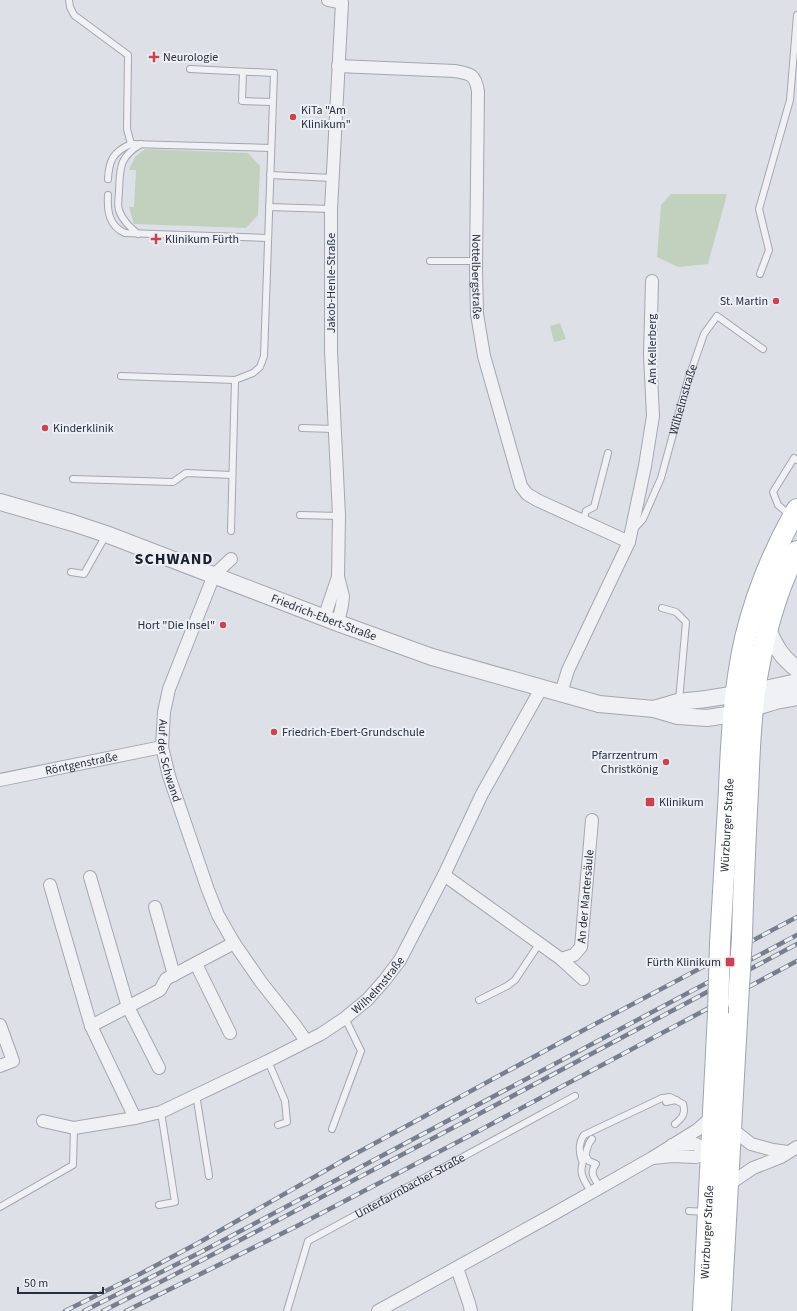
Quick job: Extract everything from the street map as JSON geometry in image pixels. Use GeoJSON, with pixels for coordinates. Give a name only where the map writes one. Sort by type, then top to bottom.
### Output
{"type":"FeatureCollection","features":[{"type":"Feature","properties":{"kind":"main road","name":"Würzburger Straße"},"geometry":{"type":"LineString","coordinates":[[721,1311],[728,1185],[712,1117],[733,714],[745,637],[763,580],[794,513]]}},
{"type":"Feature","properties":{"kind":"main road","name":"Würzburger Straße"},"geometry":{"type":"LineString","coordinates":[[703,1311],[698,1212],[731,1128],[750,744],[754,699],[768,630],[780,587],[797,551]]}},
{"type":"Feature","properties":{"kind":"street","name":"Jakob-Henle-Straße"},"geometry":{"type":"LineString","coordinates":[[328,0],[342,4],[331,209],[331,351],[339,516],[338,577],[343,596],[342,605],[331,621]]}},
{"type":"Feature","properties":{"kind":"street","name":"Nottelbergstraße"},"geometry":{"type":"LineString","coordinates":[[338,66],[455,71],[470,74],[476,81],[478,91],[476,261],[477,314],[484,356],[521,486],[527,494],[537,500],[583,521],[630,538]]}},
{"type":"Feature","properties":{"kind":"street","name":"Am Kellerberg"},"geometry":{"type":"LineString","coordinates":[[652,281],[650,355],[653,416]]}},
{"type":"Feature","properties":{"kind":"street","name":"Wilhelmstraße"},"geometry":{"type":"LineString","coordinates":[[561,693],[568,670],[630,538],[645,466],[653,416]]}},
{"type":"Feature","properties":{"kind":"street","name":"Friedrich-Ebert-Straße"},"geometry":{"type":"LineString","coordinates":[[0,502],[106,534],[331,621],[432,657],[599,704],[654,709],[678,716],[707,718],[733,714],[754,699]]}},
{"type":"Feature","properties":{"kind":"street"},"geometry":{"type":"LineString","coordinates":[[214,575],[231,559]]}},
{"type":"Feature","properties":{"kind":"street","name":"Auf der Schwand"},"geometry":{"type":"LineString","coordinates":[[214,575],[169,689],[164,712],[162,747],[169,776],[218,916],[234,943],[261,982],[306,1041]]}},
{"type":"Feature","properties":{"kind":"street"},"geometry":{"type":"LineString","coordinates":[[768,630],[774,644],[781,654],[797,669]]}},
{"type":"Feature","properties":{"kind":"street"},"geometry":{"type":"LineString","coordinates":[[754,699],[797,682]]}},
{"type":"Feature","properties":{"kind":"street","name":"Wilhelmstraße"},"geometry":{"type":"LineString","coordinates":[[43,1120],[74,1128],[161,1112],[268,1061],[306,1041],[345,1018],[369,998],[400,960],[444,876],[482,794],[542,687]]}},
{"type":"Feature","properties":{"kind":"street","name":"Friedrich-Ebert-Straße"},"geometry":{"type":"LineString","coordinates":[[654,709],[678,702],[736,694],[754,699]]}},
{"type":"Feature","properties":{"kind":"street"},"geometry":{"type":"LineString","coordinates":[[754,699],[776,700],[797,697]]}},
{"type":"Feature","properties":{"kind":"street","name":"Röntgenstraße"},"geometry":{"type":"LineString","coordinates":[[0,780],[162,747]]}},
{"type":"Feature","properties":{"kind":"street","name":"An der Martersäule"},"geometry":{"type":"LineString","coordinates":[[561,959],[574,956],[581,947],[592,820]]}},
{"type":"Feature","properties":{"kind":"street"},"geometry":{"type":"LineString","coordinates":[[444,876],[561,959],[583,979]]}},
{"type":"Feature","properties":{"kind":"street"},"geometry":{"type":"LineString","coordinates":[[90,877],[128,1007],[159,1068]]}},
{"type":"Feature","properties":{"kind":"street"},"geometry":{"type":"LineString","coordinates":[[50,885],[91,1026],[135,1118]]}},
{"type":"Feature","properties":{"kind":"street"},"geometry":{"type":"LineString","coordinates":[[154,907],[174,975]]}},
{"type":"Feature","properties":{"kind":"street"},"geometry":{"type":"LineString","coordinates":[[91,1026],[160,990],[166,980],[234,943]]}},
{"type":"Feature","properties":{"kind":"street"},"geometry":{"type":"LineString","coordinates":[[196,964],[230,1033]]}},
{"type":"Feature","properties":{"kind":"street"},"geometry":{"type":"LineString","coordinates":[[0,1025],[2,1039],[13,1061],[0,1066]]}},
{"type":"Feature","properties":{"kind":"street"},"geometry":{"type":"LineString","coordinates":[[378,1311],[567,1207],[652,1158],[697,1130],[712,1117]]}},
{"type":"Feature","properties":{"kind":"street"},"geometry":{"type":"LineString","coordinates":[[731,1128],[751,1144],[773,1150],[793,1149]]}},
{"type":"Feature","properties":{"kind":"street"},"geometry":{"type":"LineString","coordinates":[[672,1145],[696,1144],[720,1155]]}},
{"type":"Feature","properties":{"kind":"street"},"geometry":{"type":"LineString","coordinates":[[728,1185],[753,1168],[781,1157],[793,1149]]}},
{"type":"Feature","properties":{"kind":"street"},"geometry":{"type":"LineString","coordinates":[[652,1158],[672,1156],[694,1158],[720,1155]]}},
{"type":"Feature","properties":{"kind":"street"},"geometry":{"type":"LineString","coordinates":[[457,1268],[470,1303],[471,1311]]}},
{"type":"Feature","properties":{"kind":"lane"},"geometry":{"type":"LineString","coordinates":[[69,0],[70,7],[74,15],[128,55],[127,129],[130,144]]}},
{"type":"Feature","properties":{"kind":"lane"},"geometry":{"type":"LineString","coordinates":[[760,274],[768,250],[758,209],[790,100],[797,15]]}},
{"type":"Feature","properties":{"kind":"lane"},"geometry":{"type":"LineString","coordinates":[[121,376],[235,380],[254,373],[263,362],[274,73],[190,69]]}},
{"type":"Feature","properties":{"kind":"lane"},"geometry":{"type":"LineString","coordinates":[[243,72],[242,101],[272,102]]}},
{"type":"Feature","properties":{"kind":"lane"},"geometry":{"type":"LineString","coordinates":[[108,179],[109,167],[112,158],[121,149],[130,144],[271,148]]}},
{"type":"Feature","properties":{"kind":"lane"},"geometry":{"type":"LineString","coordinates":[[138,234],[124,220],[118,209],[120,168],[134,148],[141,144]]}},
{"type":"Feature","properties":{"kind":"lane"},"geometry":{"type":"LineString","coordinates":[[270,175],[332,178]]}},
{"type":"Feature","properties":{"kind":"lane"},"geometry":{"type":"LineString","coordinates":[[108,195],[107,209],[111,220],[118,230],[125,233],[268,238]]}},
{"type":"Feature","properties":{"kind":"lane"},"geometry":{"type":"LineString","coordinates":[[269,207],[331,209]]}},
{"type":"Feature","properties":{"kind":"lane"},"geometry":{"type":"LineString","coordinates":[[430,261],[476,261]]}},
{"type":"Feature","properties":{"kind":"lane","name":"Wilhelmstraße"},"geometry":{"type":"LineString","coordinates":[[630,538],[643,519],[661,478],[686,383],[704,334],[708,328],[717,316],[763,349]]}},
{"type":"Feature","properties":{"kind":"lane"},"geometry":{"type":"LineString","coordinates":[[231,531],[235,380]]}},
{"type":"Feature","properties":{"kind":"lane"},"geometry":{"type":"LineString","coordinates":[[302,428],[334,429]]}},
{"type":"Feature","properties":{"kind":"lane"},"geometry":{"type":"LineString","coordinates":[[583,521],[586,511],[594,507],[608,453]]}},
{"type":"Feature","properties":{"kind":"lane"},"geometry":{"type":"LineString","coordinates":[[794,513],[778,505],[773,492],[794,458],[797,460]]}},
{"type":"Feature","properties":{"kind":"lane"},"geometry":{"type":"LineString","coordinates":[[73,480],[173,482],[186,473],[232,475]]}},
{"type":"Feature","properties":{"kind":"lane"},"geometry":{"type":"LineString","coordinates":[[300,515],[339,516]]}},
{"type":"Feature","properties":{"kind":"lane"},"geometry":{"type":"LineString","coordinates":[[71,572],[84,574],[106,534]]}},
{"type":"Feature","properties":{"kind":"lane"},"geometry":{"type":"LineString","coordinates":[[662,608],[676,612],[686,622],[678,702]]}},
{"type":"Feature","properties":{"kind":"lane"},"geometry":{"type":"LineString","coordinates":[[479,1000],[507,986],[515,980],[539,944]]}},
{"type":"Feature","properties":{"kind":"lane"},"geometry":{"type":"LineString","coordinates":[[332,1129],[361,1051],[345,1018]]}},
{"type":"Feature","properties":{"kind":"lane"},"geometry":{"type":"LineString","coordinates":[[268,1061],[285,1101],[287,1122],[278,1125]]}},
{"type":"Feature","properties":{"kind":"lane"},"geometry":{"type":"LineString","coordinates":[[196,1094],[209,1176]]}},
{"type":"Feature","properties":{"kind":"lane","name":"Unterfarrnbacher Straße"},"geometry":{"type":"LineString","coordinates":[[287,1311],[308,1241],[575,1096]]}},
{"type":"Feature","properties":{"kind":"lane"},"geometry":{"type":"LineString","coordinates":[[595,1190],[592,1172],[596,1164],[584,1158],[579,1153],[581,1140],[584,1135],[662,1098],[670,1097],[683,1104],[685,1112],[684,1116],[675,1124]]}},
{"type":"Feature","properties":{"kind":"lane"},"geometry":{"type":"LineString","coordinates":[[666,1102],[676,1100]]}},
{"type":"Feature","properties":{"kind":"lane"},"geometry":{"type":"LineString","coordinates":[[159,1205],[175,1202],[161,1112]]}},
{"type":"Feature","properties":{"kind":"lane"},"geometry":{"type":"LineString","coordinates":[[0,1207],[73,1165],[74,1128]]}},
{"type":"Feature","properties":{"kind":"lane"},"geometry":{"type":"LineString","coordinates":[[592,1139],[586,1147],[582,1174],[595,1190]]}},
{"type":"Feature","properties":{"kind":"green space"},"geometry":{"type":"Polygon","coordinates":[[[145,149],[248,153],[260,166],[258,215],[246,228],[134,224],[129,207],[134,207],[136,170],[129,170],[135,157],[145,149]]]}},
{"type":"Feature","properties":{"kind":"green space"},"geometry":{"type":"Polygon","coordinates":[[[671,194],[727,194],[708,264],[678,267],[657,257],[661,205],[671,194]]]}},
{"type":"Feature","properties":{"kind":"green space"},"geometry":{"type":"Polygon","coordinates":[[[560,323],[566,339],[554,342],[550,326],[560,323]]]}},
{"type":"Feature","properties":{"kind":"railway"},"geometry":{"type":"LineString","coordinates":[[65,1311],[200,1242],[344,1160],[563,1041],[797,917]]}},
{"type":"Feature","properties":{"kind":"railway"},"geometry":{"type":"LineString","coordinates":[[84,1311],[201,1252],[797,935]]}},
{"type":"Feature","properties":{"kind":"railway"},"geometry":{"type":"LineString","coordinates":[[103,1311],[462,1123],[797,944]]}},
{"type":"Feature","properties":{"kind":"railway"},"geometry":{"type":"LineString","coordinates":[[126,1311],[297,1226],[797,961]]}},
{"type":"Feature","properties":{"kind":"place","name":"Neurologie"},"geometry":{"type":"Point","coordinates":[154,57]}},
{"type":"Feature","properties":{"kind":"place","name":"KiTa \"Am Klinikum\""},"geometry":{"type":"Point","coordinates":[293,117]}},
{"type":"Feature","properties":{"kind":"place","name":"Klinikum Fürth"},"geometry":{"type":"Point","coordinates":[156,239]}},
{"type":"Feature","properties":{"kind":"place","name":"St. Martin"},"geometry":{"type":"Point","coordinates":[776,301]}},
{"type":"Feature","properties":{"kind":"place","name":"Kinderklinik"},"geometry":{"type":"Point","coordinates":[45,428]}},
{"type":"Feature","properties":{"kind":"place","name":"Hort \"Die Insel\""},"geometry":{"type":"Point","coordinates":[223,625]}},
{"type":"Feature","properties":{"kind":"place","name":"Friedrich-Ebert-Grundschule"},"geometry":{"type":"Point","coordinates":[274,732]}},
{"type":"Feature","properties":{"kind":"place","name":"Pfarrzentrum Christkönig"},"geometry":{"type":"Point","coordinates":[666,762]}},
{"type":"Feature","properties":{"kind":"place","name":"Klinikum"},"geometry":{"type":"Point","coordinates":[650,802]}},
{"type":"Feature","properties":{"kind":"place","name":"Fürth Klinikum"},"geometry":{"type":"Point","coordinates":[730,962]}},
{"type":"Feature","properties":{"kind":"district","name":"SCHWAND"},"geometry":{"type":"Point","coordinates":[174,559]}}]}
